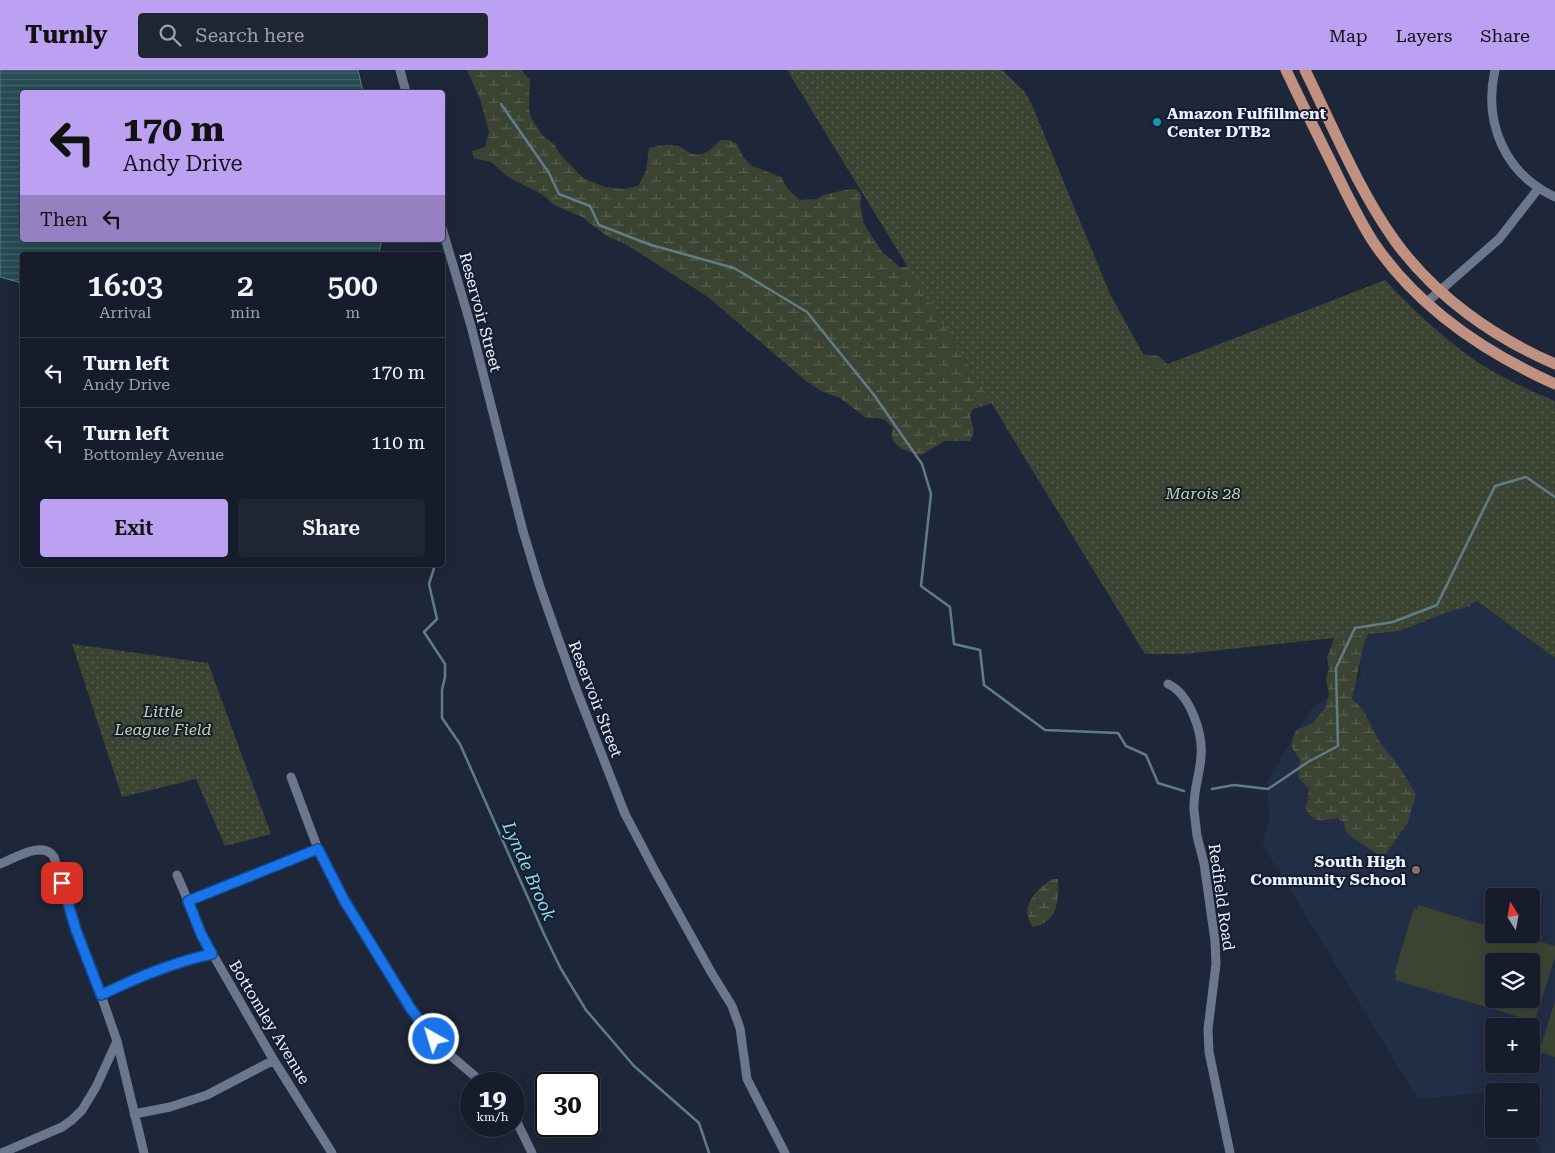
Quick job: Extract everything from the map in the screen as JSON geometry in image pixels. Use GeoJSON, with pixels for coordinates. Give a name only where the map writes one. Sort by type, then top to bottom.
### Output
{"type":"FeatureCollection","features":[{"type":"Feature","properties":{"kind":"main road"},"geometry":{"type":"LineString","coordinates":[[1286,70],[1368,233],[1393,267],[1427,302],[1455,326],[1512,364],[1555,384]]}},
{"type":"Feature","properties":{"kind":"main road"},"geometry":{"type":"LineString","coordinates":[[1305,70],[1363,189],[1384,224],[1409,258],[1459,307],[1488,328],[1535,356],[1555,364]]}},
{"type":"Feature","properties":{"kind":"street"},"geometry":{"type":"LineString","coordinates":[[400,70],[405,90]]}},
{"type":"Feature","properties":{"kind":"street"},"geometry":{"type":"LineString","coordinates":[[1495,70],[1491,99],[1492,108],[1498,135],[1506,154],[1525,178],[1538,189],[1555,197]]}},
{"type":"Feature","properties":{"kind":"street"},"geometry":{"type":"LineString","coordinates":[[1427,302],[1499,239],[1538,189]]}},
{"type":"Feature","properties":{"kind":"street","name":"Reservoir Street"},"geometry":{"type":"LineString","coordinates":[[445,238],[476,346],[523,532],[576,691],[629,821],[707,966],[732,1006],[740,1028],[747,1079],[785,1153]]}},
{"type":"Feature","properties":{"kind":"street","name":"Redfield Road"},"geometry":{"type":"LineString","coordinates":[[1168,684],[1177,690],[1188,704],[1195,721],[1202,754],[1194,793],[1194,810],[1212,913],[1216,957],[1208,1023],[1208,1041],[1230,1153]]}},
{"type":"Feature","properties":{"kind":"street"},"geometry":{"type":"LineString","coordinates":[[291,777],[318,849],[344,900],[418,1019],[443,1049],[470,1072]]}},
{"type":"Feature","properties":{"kind":"street"},"geometry":{"type":"LineString","coordinates":[[188,901],[318,849]]}},
{"type":"Feature","properties":{"kind":"street"},"geometry":{"type":"LineString","coordinates":[[0,864],[32,851],[50,851],[54,857],[76,930],[117,1041],[144,1153]]}},
{"type":"Feature","properties":{"kind":"street","name":"Bottomley Avenue"},"geometry":{"type":"LineString","coordinates":[[177,875],[201,934],[212,954],[274,1060],[332,1153]]}},
{"type":"Feature","properties":{"kind":"street"},"geometry":{"type":"LineString","coordinates":[[101,995],[171,965],[212,954]]}},
{"type":"Feature","properties":{"kind":"street"},"geometry":{"type":"LineString","coordinates":[[2,1153],[62,1127],[72,1120],[82,1110],[96,1087],[117,1041]]}},
{"type":"Feature","properties":{"kind":"street"},"geometry":{"type":"LineString","coordinates":[[134,1114],[170,1107],[207,1095],[274,1060]]}},
{"type":"Feature","properties":{"kind":"street"},"geometry":{"type":"LineString","coordinates":[[524,1137],[532,1153]]}},
{"type":"Feature","properties":{"kind":"shaded area"},"geometry":{"type":"Polygon","coordinates":[[[0,70],[358,70],[363,90],[20,90],[20,242],[381,242],[379,252],[20,252],[20,284],[0,277],[0,70]]]}},
{"type":"Feature","properties":{"kind":"shaded area","name":"South High Community School"},"geometry":{"type":"Polygon","coordinates":[[[1477,601],[1555,658],[1555,1153],[1541,1153],[1535,1138],[1540,1138],[1540,1083],[1485,1083],[1485,1093],[1418,1099],[1262,844],[1269,820],[1267,781],[1313,706],[1361,676],[1356,636],[1399,631],[1477,601]]]}},
{"type":"Feature","properties":{"kind":"green space"},"geometry":{"type":"Polygon","coordinates":[[[467,70],[522,70],[530,79],[529,107],[531,118],[543,136],[554,144],[560,154],[583,178],[605,187],[623,189],[638,186],[646,171],[649,148],[673,145],[690,153],[699,154],[710,149],[720,140],[729,140],[737,144],[743,157],[752,166],[781,177],[788,189],[800,200],[817,199],[823,195],[845,190],[858,190],[861,195],[860,203],[864,224],[882,252],[900,267],[911,267],[1131,353],[1158,356],[1175,370],[995,402],[973,409],[970,415],[974,432],[970,441],[945,441],[921,455],[905,450],[895,444],[892,434],[893,428],[884,419],[865,417],[840,398],[821,391],[806,381],[708,297],[624,243],[608,237],[582,217],[554,205],[543,195],[508,177],[491,162],[474,158],[472,151],[485,147],[489,132],[480,99],[467,70]]]}},
{"type":"Feature","properties":{"kind":"green space","name":"Marois 28"},"geometry":{"type":"Polygon","coordinates":[[[787,70],[1002,70],[1025,92],[1032,105],[1110,294],[1152,370],[1385,280],[1405,301],[1470,357],[1511,381],[1555,401],[1555,658],[1477,601],[1399,631],[1184,654],[1145,654],[787,70]]]}},
{"type":"Feature","properties":{"kind":"green space"},"geometry":{"type":"Polygon","coordinates":[[[1482,589],[1470,606],[1457,610],[1441,605],[1370,629],[1363,647],[1352,699],[1363,710],[1381,744],[1398,765],[1416,794],[1408,822],[1386,854],[1379,855],[1350,836],[1346,832],[1344,823],[1337,818],[1319,820],[1309,814],[1306,809],[1309,789],[1298,777],[1300,760],[1291,746],[1292,740],[1296,730],[1313,723],[1325,708],[1329,694],[1326,679],[1329,669],[1327,658],[1338,628],[1482,589]]]}},
{"type":"Feature","properties":{"kind":"green space","name":"Little League Field"},"geometry":{"type":"Polygon","coordinates":[[[72,644],[208,663],[271,834],[225,846],[196,779],[122,797],[72,644]]]}},
{"type":"Feature","properties":{"kind":"green space"},"geometry":{"type":"Polygon","coordinates":[[[1052,879],[1058,879],[1058,895],[1055,909],[1048,920],[1033,927],[1027,913],[1028,906],[1040,888],[1052,879]]]}},
{"type":"Feature","properties":{"kind":"green space"},"geometry":{"type":"Polygon","coordinates":[[[1418,905],[1485,925],[1485,943],[1540,942],[1555,946],[1555,957],[1540,1004],[1540,953],[1485,953],[1485,1007],[1395,980],[1396,975],[1394,974],[1414,908],[1417,909],[1418,905]]]}},
{"type":"Feature","properties":{"kind":"green space"},"geometry":{"type":"Polygon","coordinates":[[[1555,1001],[1555,1057],[1540,1052],[1555,1001]]]}},
{"type":"Feature","properties":{"kind":"green space"},"geometry":{"type":"Polygon","coordinates":[[[1489,1008],[1539,1008],[1536,1017],[1523,1018],[1489,1008]]]}},
{"type":"Feature","properties":{"kind":"waterway"},"geometry":{"type":"LineString","coordinates":[[501,104],[549,173],[559,194],[590,206],[599,225],[651,245],[734,268],[807,312],[874,395],[922,464],[931,494],[921,586],[950,607],[954,644],[980,650],[984,685],[1045,730],[1118,733],[1126,746],[1146,755],[1158,783],[1184,791]]}},
{"type":"Feature","properties":{"kind":"waterway"},"geometry":{"type":"LineString","coordinates":[[1212,789],[1234,785],[1268,789],[1308,762],[1338,746],[1336,668],[1355,628],[1393,622],[1437,605],[1495,486],[1526,477],[1555,497]]}},
{"type":"Feature","properties":{"kind":"waterway","name":"Lynde Brook"},"geometry":{"type":"LineString","coordinates":[[434,567],[429,584],[437,619],[424,632],[445,664],[442,690],[442,718],[460,744],[544,934],[561,969],[586,1010],[634,1066],[699,1123],[709,1153]]}},
{"type":"Feature","properties":{"kind":"place","name":"Amazon Fulfillment Center DTB2"},"geometry":{"type":"Point","coordinates":[1157,122]}},
{"type":"Feature","properties":{"kind":"place","name":"South High Community School"},"geometry":{"type":"Point","coordinates":[1416,870]}},
{"type":"Feature","properties":{"kind":"route"},"geometry":{"type":"LineString","coordinates":[[62,883],[76,930],[101,995],[171,965],[195,957],[212,954],[201,934],[188,901],[318,849],[344,900],[411,1009],[434,1039]]}}]}
